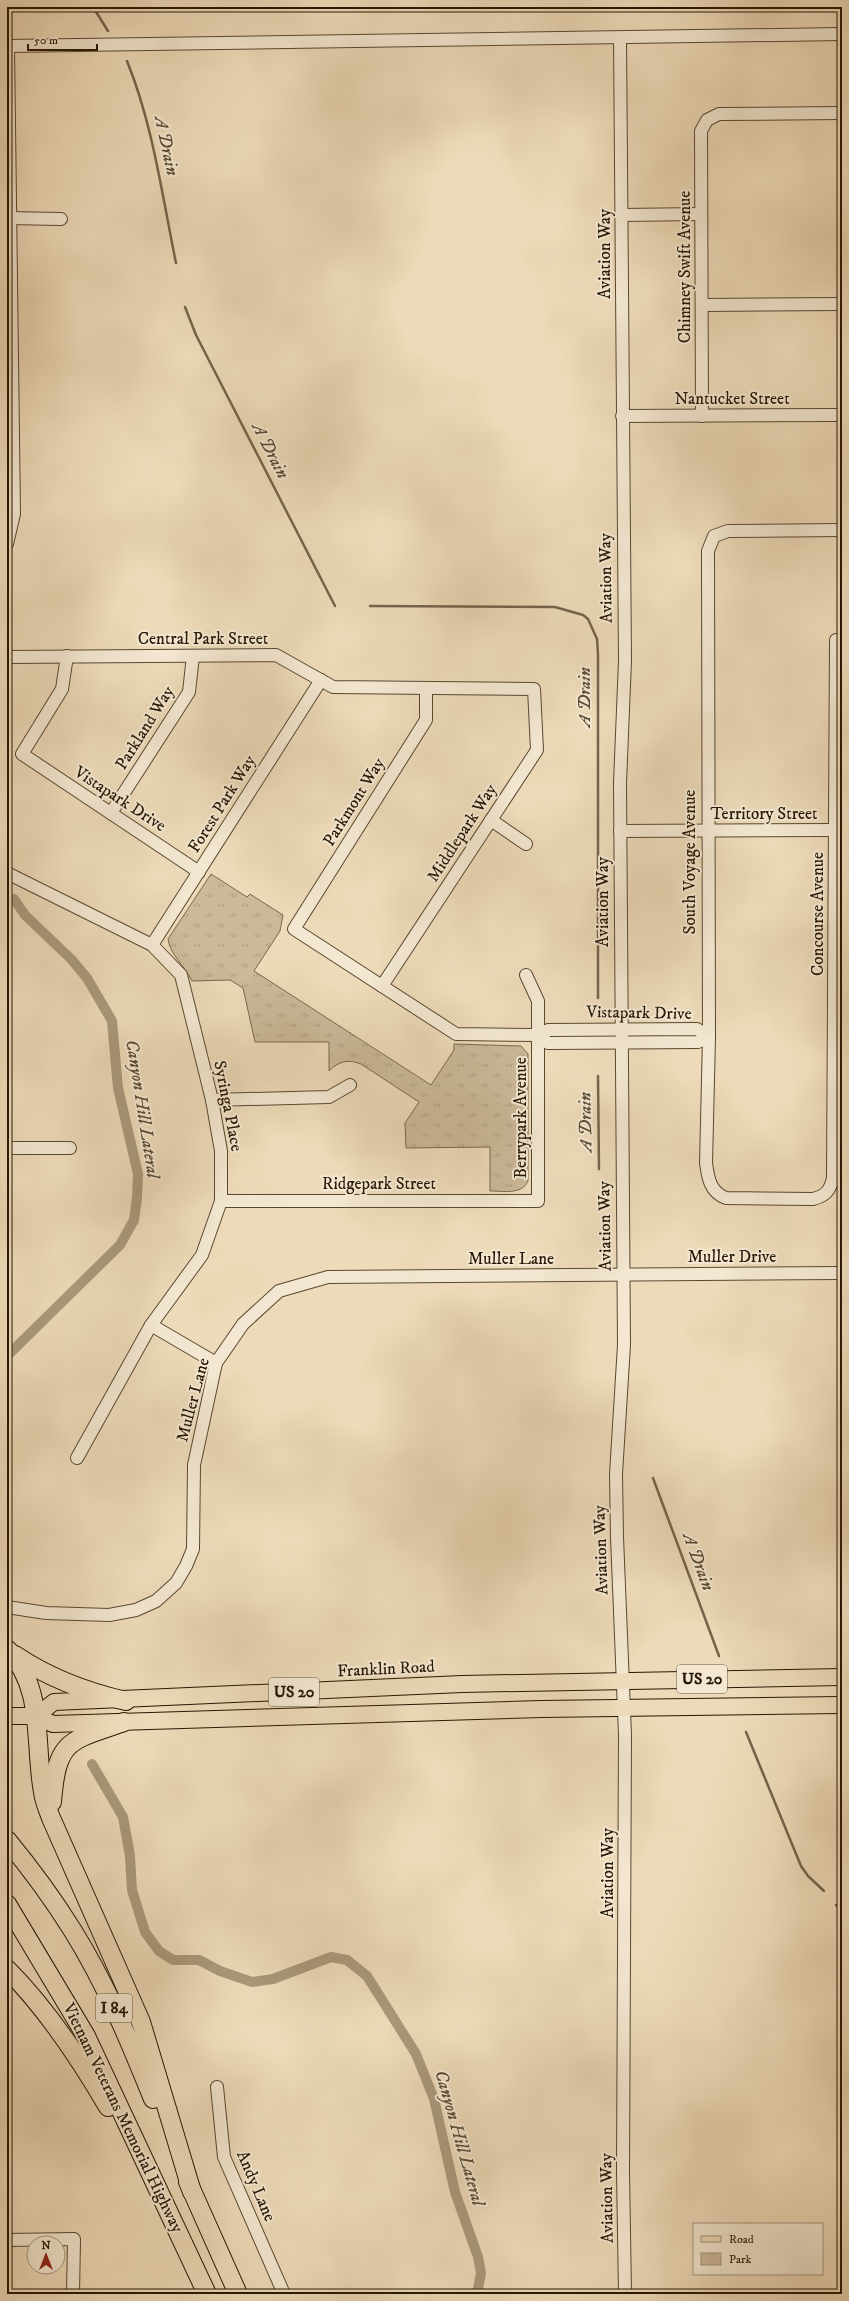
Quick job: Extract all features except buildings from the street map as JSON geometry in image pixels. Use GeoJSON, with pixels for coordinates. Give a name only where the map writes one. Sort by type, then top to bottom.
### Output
{"type":"FeatureCollection","features":[{"type":"Feature","properties":{"kind":"highway","name":"US 20"},"geometry":{"type":"LineString","coordinates":[[9,1651],[35,1668],[68,1684],[100,1695],[126,1700]]}},
{"type":"Feature","properties":{"kind":"highway","name":"US 20"},"geometry":{"type":"LineString","coordinates":[[9,1651],[20,1666],[34,1698],[36,1716]]}},
{"type":"Feature","properties":{"kind":"highway"},"geometry":{"type":"LineString","coordinates":[[36,1716],[43,1792],[51,1818],[141,2022],[192,2192]]}},
{"type":"Feature","properties":{"kind":"highway"},"geometry":{"type":"LineString","coordinates":[[51,1818],[56,1765],[63,1752],[77,1738],[124,1722]]}},
{"type":"Feature","properties":{"kind":"highway","name":"Vietnam Veterans Memorial Highway"},"geometry":{"type":"LineString","coordinates":[[7,1840],[34,1874],[73,1932],[122,2025],[192,2192],[238,2294]]}},
{"type":"Feature","properties":{"kind":"highway","name":"Vietnam Veterans Memorial Highway"},"geometry":{"type":"LineString","coordinates":[[7,1904],[86,2036],[207,2294]]}},
{"type":"Feature","properties":{"kind":"highway"},"geometry":{"type":"LineString","coordinates":[[7,1969],[22,1984],[67,2042],[96,2085],[166,2204]]}},
{"type":"Feature","properties":{"kind":"main road","name":"US 20"},"geometry":{"type":"LineString","coordinates":[[624,1681],[842,1677]]}},
{"type":"Feature","properties":{"kind":"main road","name":"Franklin Road"},"geometry":{"type":"LineString","coordinates":[[36,1716],[54,1702],[126,1700],[433,1685],[624,1681]]}},
{"type":"Feature","properties":{"kind":"main road"},"geometry":{"type":"LineString","coordinates":[[299,1717],[299,1709],[304,1701],[395,1696],[433,1685]]}},
{"type":"Feature","properties":{"kind":"main road","name":"US 20"},"geometry":{"type":"LineString","coordinates":[[7,1716],[36,1716],[53,1724],[624,1708],[842,1705]]}},
{"type":"Feature","properties":{"kind":"street"},"geometry":{"type":"LineString","coordinates":[[7,541],[14,514],[10,434],[8,46],[842,34]]}},
{"type":"Feature","properties":{"kind":"street","name":"Aviation Way"},"geometry":{"type":"LineString","coordinates":[[620,38],[625,661],[620,831],[624,1345],[616,1474],[617,1537],[624,1681],[623,2171],[625,2294]]}},
{"type":"Feature","properties":{"kind":"street","name":"Chimney Swift Avenue"},"geometry":{"type":"LineString","coordinates":[[702,416],[703,305],[701,131],[707,120],[719,114],[842,113]]}},
{"type":"Feature","properties":{"kind":"street"},"geometry":{"type":"LineString","coordinates":[[622,215],[701,214]]}},
{"type":"Feature","properties":{"kind":"street"},"geometry":{"type":"LineString","coordinates":[[9,218],[61,219]]}},
{"type":"Feature","properties":{"kind":"street"},"geometry":{"type":"LineString","coordinates":[[703,305],[842,304]]}},
{"type":"Feature","properties":{"kind":"street","name":"Nantucket Street"},"geometry":{"type":"LineString","coordinates":[[622,416],[842,415]]}},
{"type":"Feature","properties":{"kind":"street","name":"South Voyage Avenue"},"geometry":{"type":"LineString","coordinates":[[712,1188],[708,1177],[706,1163],[709,1037],[707,831],[708,551],[714,536],[728,531],[842,530]]}},
{"type":"Feature","properties":{"kind":"street","name":"Concourse Avenue"},"geometry":{"type":"LineString","coordinates":[[712,1188],[726,1198],[813,1199],[822,1196],[831,1188],[835,1166],[836,640]]}},
{"type":"Feature","properties":{"kind":"street","name":"Central Park Street"},"geometry":{"type":"LineString","coordinates":[[7,657],[276,655],[333,687],[534,689]]}},
{"type":"Feature","properties":{"kind":"street","name":"Vistapark Drive"},"geometry":{"type":"LineString","coordinates":[[67,656],[62,689],[22,754],[199,872]]}},
{"type":"Feature","properties":{"kind":"street","name":"Parkland Way"},"geometry":{"type":"LineString","coordinates":[[111,813],[189,692],[193,656]]}},
{"type":"Feature","properties":{"kind":"street","name":"Forest Park Way"},"geometry":{"type":"LineString","coordinates":[[152,946],[320,680]]}},
{"type":"Feature","properties":{"kind":"street","name":"Parkmont Way"},"geometry":{"type":"LineString","coordinates":[[294,929],[426,720],[426,688]]}},
{"type":"Feature","properties":{"kind":"street","name":"Middlepark Way"},"geometry":{"type":"LineString","coordinates":[[382,986],[537,750],[534,689]]}},
{"type":"Feature","properties":{"kind":"street"},"geometry":{"type":"LineString","coordinates":[[491,820],[526,844]]}},
{"type":"Feature","properties":{"kind":"street","name":"Territory Street"},"geometry":{"type":"LineString","coordinates":[[620,831],[836,830]]}},
{"type":"Feature","properties":{"kind":"street","name":"Syringa Place"},"geometry":{"type":"LineString","coordinates":[[7,872],[152,946],[181,975],[212,1100],[221,1151],[221,1201],[202,1255],[151,1325],[76,1458]]}},
{"type":"Feature","properties":{"kind":"street","name":"Vistapark Drive"},"geometry":{"type":"LineString","coordinates":[[294,929],[456,1034],[539,1036],[548,1030],[697,1029],[709,1037]]}},
{"type":"Feature","properties":{"kind":"street","name":"Berrypark Avenue"},"geometry":{"type":"LineString","coordinates":[[526,975],[538,1001],[538,1201]]}},
{"type":"Feature","properties":{"kind":"street","name":"Vistapark Drive"},"geometry":{"type":"LineString","coordinates":[[539,1036],[548,1043],[698,1042],[709,1037]]}},
{"type":"Feature","properties":{"kind":"street"},"geometry":{"type":"LineString","coordinates":[[212,1100],[329,1097],[350,1085]]}},
{"type":"Feature","properties":{"kind":"street"},"geometry":{"type":"LineString","coordinates":[[7,1148],[70,1148]]}},
{"type":"Feature","properties":{"kind":"street","name":"Ridgepark Street"},"geometry":{"type":"LineString","coordinates":[[221,1201],[538,1201]]}},
{"type":"Feature","properties":{"kind":"street","name":"Muller Drive"},"geometry":{"type":"LineString","coordinates":[[623,1275],[842,1273]]}},
{"type":"Feature","properties":{"kind":"street","name":"Muller Lane"},"geometry":{"type":"LineString","coordinates":[[7,1608],[46,1613],[109,1615],[136,1610],[156,1601],[176,1583],[186,1566],[193,1549],[194,1466],[216,1363],[243,1324],[279,1291],[328,1277],[623,1275]]}},
{"type":"Feature","properties":{"kind":"street"},"geometry":{"type":"LineString","coordinates":[[151,1325],[216,1363]]}},
{"type":"Feature","properties":{"kind":"street","name":"Andy Lane"},"geometry":{"type":"LineString","coordinates":[[217,2087],[224,2156],[284,2294]]}},
{"type":"Feature","properties":{"kind":"street"},"geometry":{"type":"LineString","coordinates":[[7,2240],[74,2239],[73,2294]]}},
{"type":"Feature","properties":{"kind":"green space"},"geometry":{"type":"Polygon","coordinates":[[[211,874],[247,897],[250,894],[283,915],[280,931],[254,971],[431,1085],[454,1050],[454,1044],[521,1046],[528,1054],[528,1181],[525,1185],[512,1191],[490,1191],[490,1147],[406,1148],[405,1123],[419,1102],[361,1064],[348,1061],[336,1065],[329,1071],[329,1042],[255,1042],[243,988],[230,980],[192,981],[169,945],[168,939],[211,874]]]}},
{"type":"Feature","properties":{"kind":"waterway","name":"A Drain"},"geometry":{"type":"LineString","coordinates":[[93,7],[108,31]]}},
{"type":"Feature","properties":{"kind":"waterway","name":"A Drain"},"geometry":{"type":"LineString","coordinates":[[127,61],[144,110],[176,263]]}},
{"type":"Feature","properties":{"kind":"waterway","name":"A Drain"},"geometry":{"type":"LineString","coordinates":[[185,307],[196,335],[335,606]]}},
{"type":"Feature","properties":{"kind":"waterway","name":"A Drain"},"geometry":{"type":"LineString","coordinates":[[370,606],[555,607],[583,615],[588,619],[597,639],[598,654],[598,998]]}},
{"type":"Feature","properties":{"kind":"waterway","name":"Canyon Hill Lateral"},"geometry":{"type":"LineString","coordinates":[[7,1356],[120,1245],[134,1220],[138,1174],[118,1088],[112,1021],[87,978],[71,959],[25,915],[14,899]]}},
{"type":"Feature","properties":{"kind":"waterway","name":"A Drain"},"geometry":{"type":"LineString","coordinates":[[598,1076],[599,1169]]}},
{"type":"Feature","properties":{"kind":"waterway","name":"A Drain"},"geometry":{"type":"LineString","coordinates":[[653,1478],[719,1656]]}},
{"type":"Feature","properties":{"kind":"waterway","name":"A Drain"},"geometry":{"type":"LineString","coordinates":[[746,1732],[801,1866],[808,1876],[824,1891]]}},
{"type":"Feature","properties":{"kind":"waterway","name":"Canyon Hill Lateral"},"geometry":{"type":"LineString","coordinates":[[92,1764],[123,1817],[130,1856],[132,1890],[145,1932],[159,1951],[173,1960],[199,1960],[220,1971],[252,1982],[273,1979],[331,1957],[347,1960],[367,1976],[416,2054],[434,2099],[455,2192],[478,2257],[481,2273],[477,2294]]}},
{"type":"Feature","properties":{"kind":"waterway","name":"A Drain"},"geometry":{"type":"LineString","coordinates":[[836,1905],[842,1911]]}}]}
